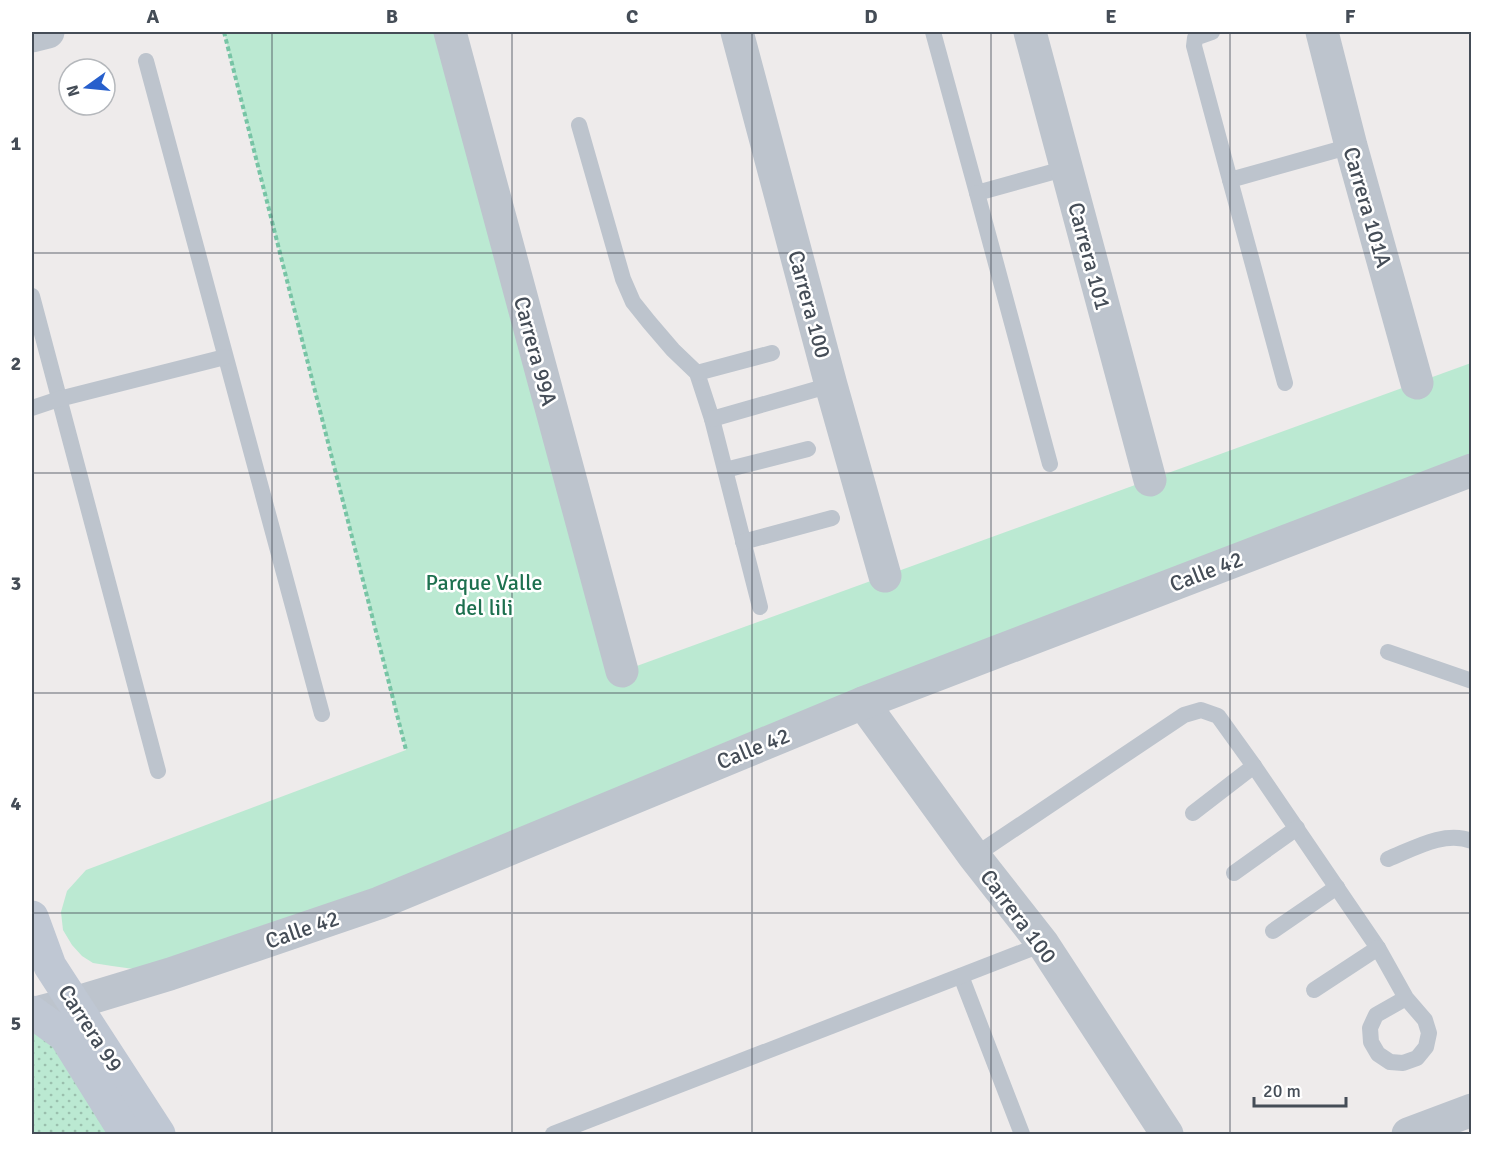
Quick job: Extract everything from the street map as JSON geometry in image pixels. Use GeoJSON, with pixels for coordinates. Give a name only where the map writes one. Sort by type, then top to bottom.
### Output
{"type":"FeatureCollection","features":[{"type":"Feature","properties":{"kind":"main road","name":"Carrera 99"},"geometry":{"type":"LineString","coordinates":[[33,928],[50,966],[159,1134]]}},
{"type":"Feature","properties":{"kind":"main road","name":"Carrera 99"},"geometry":{"type":"LineString","coordinates":[[32,1013],[65,1036],[126,1134]]}},
{"type":"Feature","properties":{"kind":"street","name":"Carrera 99A"},"geometry":{"type":"LineString","coordinates":[[450,32],[622,671]]}},
{"type":"Feature","properties":{"kind":"street","name":"Carrera 100"},"geometry":{"type":"LineString","coordinates":[[736,32],[885,576]]}},
{"type":"Feature","properties":{"kind":"street","name":"Carrera 101"},"geometry":{"type":"LineString","coordinates":[[1030,32],[1150,480]]}},
{"type":"Feature","properties":{"kind":"street","name":"Carrera 101A"},"geometry":{"type":"LineString","coordinates":[[1322,32],[1351,146],[1417,382]]}},
{"type":"Feature","properties":{"kind":"street","name":"Calle 42"},"geometry":{"type":"LineString","coordinates":[[32,1013],[74,1004],[171,974],[379,903],[863,703],[1472,470]]}},
{"type":"Feature","properties":{"kind":"street","name":"Carrera 100"},"geometry":{"type":"LineString","coordinates":[[863,703],[974,856],[1043,944],[1167,1134]]}},
{"type":"Feature","properties":{"kind":"street"},"geometry":{"type":"LineString","coordinates":[[1408,1134],[1472,1110]]}},
{"type":"Feature","properties":{"kind":"lane"},"geometry":{"type":"LineString","coordinates":[[933,32],[1050,464]]}},
{"type":"Feature","properties":{"kind":"lane"},"geometry":{"type":"LineString","coordinates":[[1212,32],[1195,38],[1194,46],[1285,383]]}},
{"type":"Feature","properties":{"kind":"lane"},"geometry":{"type":"LineString","coordinates":[[146,62],[321,714]]}},
{"type":"Feature","properties":{"kind":"lane"},"geometry":{"type":"LineString","coordinates":[[579,125],[623,279],[633,302],[673,350],[697,373],[712,419],[760,607]]}},
{"type":"Feature","properties":{"kind":"lane"},"geometry":{"type":"LineString","coordinates":[[1230,180],[1351,146]]}},
{"type":"Feature","properties":{"kind":"lane"},"geometry":{"type":"LineString","coordinates":[[977,193],[1067,168]]}},
{"type":"Feature","properties":{"kind":"lane"},"geometry":{"type":"LineString","coordinates":[[32,296],[158,771]]}},
{"type":"Feature","properties":{"kind":"lane"},"geometry":{"type":"LineString","coordinates":[[697,373],[772,353]]}},
{"type":"Feature","properties":{"kind":"lane"},"geometry":{"type":"LineString","coordinates":[[32,408],[59,399],[225,357]]}},
{"type":"Feature","properties":{"kind":"lane"},"geometry":{"type":"LineString","coordinates":[[712,419],[831,385]]}},
{"type":"Feature","properties":{"kind":"lane"},"geometry":{"type":"LineString","coordinates":[[725,470],[808,449]]}},
{"type":"Feature","properties":{"kind":"lane"},"geometry":{"type":"LineString","coordinates":[[743,542],[832,518]]}},
{"type":"Feature","properties":{"kind":"lane"},"geometry":{"type":"LineString","coordinates":[[1388,652],[1472,681]]}},
{"type":"Feature","properties":{"kind":"lane"},"geometry":{"type":"LineString","coordinates":[[974,856],[1184,716],[1201,710],[1218,716],[1254,766],[1378,948],[1406,998]]}},
{"type":"Feature","properties":{"kind":"lane"},"geometry":{"type":"LineString","coordinates":[[1193,813],[1254,766]]}},
{"type":"Feature","properties":{"kind":"lane"},"geometry":{"type":"LineString","coordinates":[[1234,873],[1297,828]]}},
{"type":"Feature","properties":{"kind":"lane"},"geometry":{"type":"LineString","coordinates":[[1388,859],[1448,837],[1472,841]]}},
{"type":"Feature","properties":{"kind":"lane"},"geometry":{"type":"LineString","coordinates":[[1273,931],[1337,887]]}},
{"type":"Feature","properties":{"kind":"lane"},"geometry":{"type":"LineString","coordinates":[[553,1134],[1043,944]]}},
{"type":"Feature","properties":{"kind":"lane"},"geometry":{"type":"LineString","coordinates":[[1314,990],[1378,948]]}},
{"type":"Feature","properties":{"kind":"lane"},"geometry":{"type":"LineString","coordinates":[[961,976],[1022,1134]]}},
{"type":"Feature","properties":{"kind":"path"},"geometry":{"type":"LineString","coordinates":[[224,32],[406,750]]}},
{"type":"Feature","properties":{"kind":"green space","name":"Parque Valle del lili"},"geometry":{"type":"Polygon","coordinates":[[[224,32],[450,32],[623,671],[1471,363],[1471,470],[170,974],[93,963],[82,956],[72,945],[63,930],[61,912],[67,891],[86,870],[406,750],[224,32]]]}},
{"type":"Feature","properties":{"kind":"green space"},"geometry":{"type":"Polygon","coordinates":[[[32,1014],[126,1134],[32,1134],[32,1014]]]}}]}
